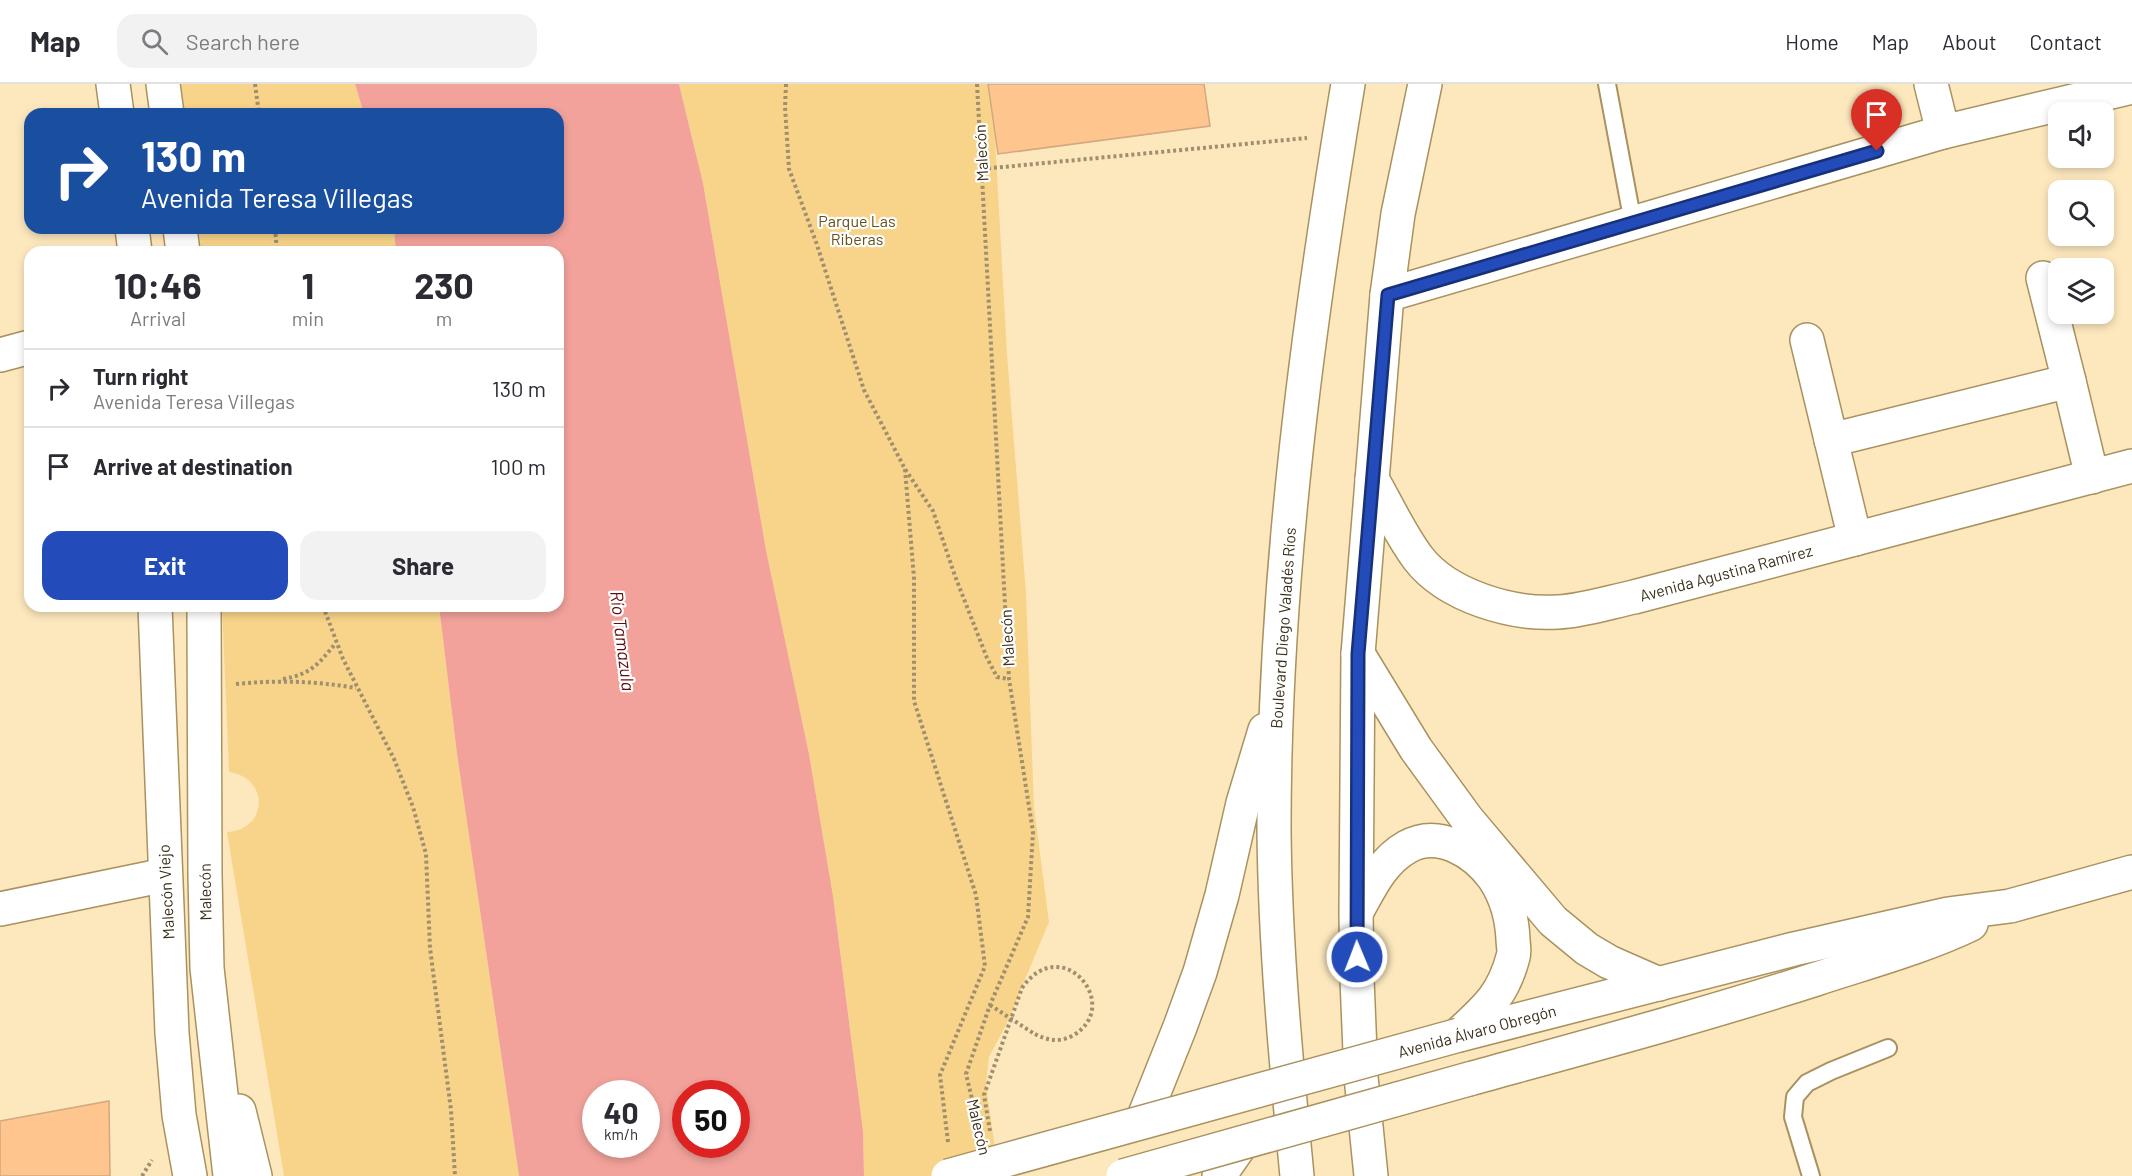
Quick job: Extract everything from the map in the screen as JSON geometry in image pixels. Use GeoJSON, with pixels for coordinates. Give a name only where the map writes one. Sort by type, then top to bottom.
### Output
{"type":"FeatureCollection","features":[{"type":"Feature","properties":{"kind":"main road"},"geometry":{"type":"LineString","coordinates":[[113,84],[116,108]]}},
{"type":"Feature","properties":{"kind":"main road"},"geometry":{"type":"LineString","coordinates":[[163,84],[166,108]]}},
{"type":"Feature","properties":{"kind":"main road","name":"Boulevard Diego Valadés Ríos"},"geometry":{"type":"LineString","coordinates":[[1297,1176],[1283,1040],[1278,944],[1274,831],[1277,691],[1286,562],[1313,308],[1348,84]]}},
{"type":"Feature","properties":{"kind":"main road"},"geometry":{"type":"LineString","coordinates":[[1371,1176],[1361,1077],[1356,913],[1358,654],[1388,295],[1398,214],[1425,84]]}},
{"type":"Feature","properties":{"kind":"main road"},"geometry":{"type":"LineString","coordinates":[[1931,84],[1943,132]]}},
{"type":"Feature","properties":{"kind":"main road"},"geometry":{"type":"LineString","coordinates":[[1388,295],[1943,132],[2132,87]]}},
{"type":"Feature","properties":{"kind":"main road"},"geometry":{"type":"LineString","coordinates":[[2043,278],[2092,477]]}},
{"type":"Feature","properties":{"kind":"main road"},"geometry":{"type":"LineString","coordinates":[[1807,340],[1855,539]]}},
{"type":"Feature","properties":{"kind":"main road"},"geometry":{"type":"LineString","coordinates":[[0,355],[24,349]]}},
{"type":"Feature","properties":{"kind":"main road"},"geometry":{"type":"LineString","coordinates":[[1831,440],[2069,381]]}},
{"type":"Feature","properties":{"kind":"main road","name":"Avenida Agustina Ramírez"},"geometry":{"type":"LineString","coordinates":[[1372,479],[1419,560],[1457,590],[1507,608],[1534,612],[1559,612],[1634,597],[2132,466]]}},
{"type":"Feature","properties":{"kind":"main road","name":"Malecón Viejo"},"geometry":{"type":"LineString","coordinates":[[155,612],[172,1033],[179,1115],[190,1176]]}},
{"type":"Feature","properties":{"kind":"main road","name":"Malecón"},"geometry":{"type":"LineString","coordinates":[[204,612],[207,968],[230,1176]]}},
{"type":"Feature","properties":{"kind":"main road"},"geometry":{"type":"LineString","coordinates":[[1358,654],[1416,749],[1461,810],[1553,921],[1601,958],[1659,984]]}},
{"type":"Feature","properties":{"kind":"main road"},"geometry":{"type":"LineString","coordinates":[[1142,1122],[1200,972],[1222,895],[1243,803],[1277,691]]}},
{"type":"Feature","properties":{"kind":"main road"},"geometry":{"type":"LineString","coordinates":[[1356,913],[1379,872],[1408,846],[1440,840],[1455,845],[1473,858],[1493,878],[1504,897],[1512,923],[1514,954],[1502,989],[1483,1012],[1459,1035]]}},
{"type":"Feature","properties":{"kind":"main road","name":"Avenida Álvaro Obregón"},"geometry":{"type":"LineString","coordinates":[[948,1176],[988,1153],[1142,1122],[1459,1035],[1896,924],[2010,906],[2132,872]]}},
{"type":"Feature","properties":{"kind":"main road"},"geometry":{"type":"LineString","coordinates":[[0,909],[165,875]]}},
{"type":"Feature","properties":{"kind":"main road","name":"Avenida Álvaro Obregón"},"geometry":{"type":"LineString","coordinates":[[1123,1176],[1684,1020],[1804,983],[1957,931],[2010,906]]}},
{"type":"Feature","properties":{"kind":"main road"},"geometry":{"type":"LineString","coordinates":[[215,1040],[235,1097],[251,1161]]}},
{"type":"Feature","properties":{"kind":"main road"},"geometry":{"type":"LineString","coordinates":[[1219,1176],[1242,1143]]}},
{"type":"Feature","properties":{"kind":"lane"},"geometry":{"type":"LineString","coordinates":[[1607,84],[1633,223]]}},
{"type":"Feature","properties":{"kind":"lane"},"geometry":{"type":"LineString","coordinates":[[1811,1176],[1793,1117],[1795,1097],[1807,1083],[1888,1048]]}},
{"type":"Feature","properties":{"kind":"path"},"geometry":{"type":"LineString","coordinates":[[255,84],[258,108]]}},
{"type":"Feature","properties":{"kind":"path"},"geometry":{"type":"LineString","coordinates":[[786,84],[785,107],[789,169],[816,242],[864,390],[904,470],[933,511],[987,658],[998,677],[1009,679]]}},
{"type":"Feature","properties":{"kind":"path","name":"Malecón"},"geometry":{"type":"LineString","coordinates":[[977,84],[1009,679],[1033,832],[1028,917],[990,1005],[966,1074],[988,1153]]}},
{"type":"Feature","properties":{"kind":"path"},"geometry":{"type":"LineString","coordinates":[[982,169],[1340,135]]}},
{"type":"Feature","properties":{"kind":"path"},"geometry":{"type":"LineString","coordinates":[[904,470],[914,578],[914,701],[976,895],[985,966],[940,1075],[948,1142]]}},
{"type":"Feature","properties":{"kind":"path"},"geometry":{"type":"LineString","coordinates":[[325,612],[356,688],[394,759],[412,807],[426,855],[430,948],[451,1110],[455,1176]]}},
{"type":"Feature","properties":{"kind":"path"},"geometry":{"type":"LineString","coordinates":[[206,687],[302,675],[316,665],[336,643]]}},
{"type":"Feature","properties":{"kind":"path"},"geometry":{"type":"LineString","coordinates":[[273,680],[324,682],[356,688]]}},
{"type":"Feature","properties":{"kind":"path"},"geometry":{"type":"LineString","coordinates":[[988,1153],[984,1095],[1022,988],[1038,971],[1049,967],[1069,969],[1079,975],[1087,985],[1092,997],[1092,1010],[1084,1026],[1067,1038],[1056,1040],[1044,1039],[1033,1033],[990,1005]]}},
{"type":"Feature","properties":{"kind":"green space"},"geometry":{"type":"Polygon","coordinates":[[[181,84],[355,84],[362,108],[184,108],[181,84]]]}},
{"type":"Feature","properties":{"kind":"green space","name":"Parque Las Riberas"},"geometry":{"type":"Polygon","coordinates":[[[679,84],[992,84],[1007,354],[1026,593],[1034,807],[1049,922],[1006,1025],[989,1057],[986,1085],[999,1176],[864,1176],[863,1131],[833,896],[809,754],[766,550],[703,183],[679,84]]]}},
{"type":"Feature","properties":{"kind":"green space"},"geometry":{"type":"Polygon","coordinates":[[[200,234],[394,234],[396,246],[200,246],[200,234]]]}},
{"type":"Feature","properties":{"kind":"green space"},"geometry":{"type":"Polygon","coordinates":[[[222,612],[440,612],[457,754],[519,1176],[284,1176],[227,832],[241,829],[250,823],[259,804],[252,784],[242,776],[229,772],[222,612]]]}},
{"type":"Feature","properties":{"kind":"water","name":"Río Tamazula"},"geometry":{"type":"Polygon","coordinates":[[[355,84],[679,84],[703,183],[766,550],[809,754],[833,896],[863,1131],[864,1176],[519,1176],[457,754],[440,612],[564,612],[564,246],[396,246],[394,234],[564,234],[564,108],[362,108],[355,84]]]}},
{"type":"Feature","properties":{"kind":"building"},"geometry":{"type":"Polygon","coordinates":[[[988,84],[1204,84],[1210,126],[998,154],[988,84]]]}},
{"type":"Feature","properties":{"kind":"building"},"geometry":{"type":"Polygon","coordinates":[[[109,1101],[110,1176],[0,1176],[0,1121],[109,1101]]]}},
{"type":"Feature","properties":{"kind":"route"},"geometry":{"type":"LineString","coordinates":[[1357,957],[1358,654],[1388,295],[1877,151]]}}]}
